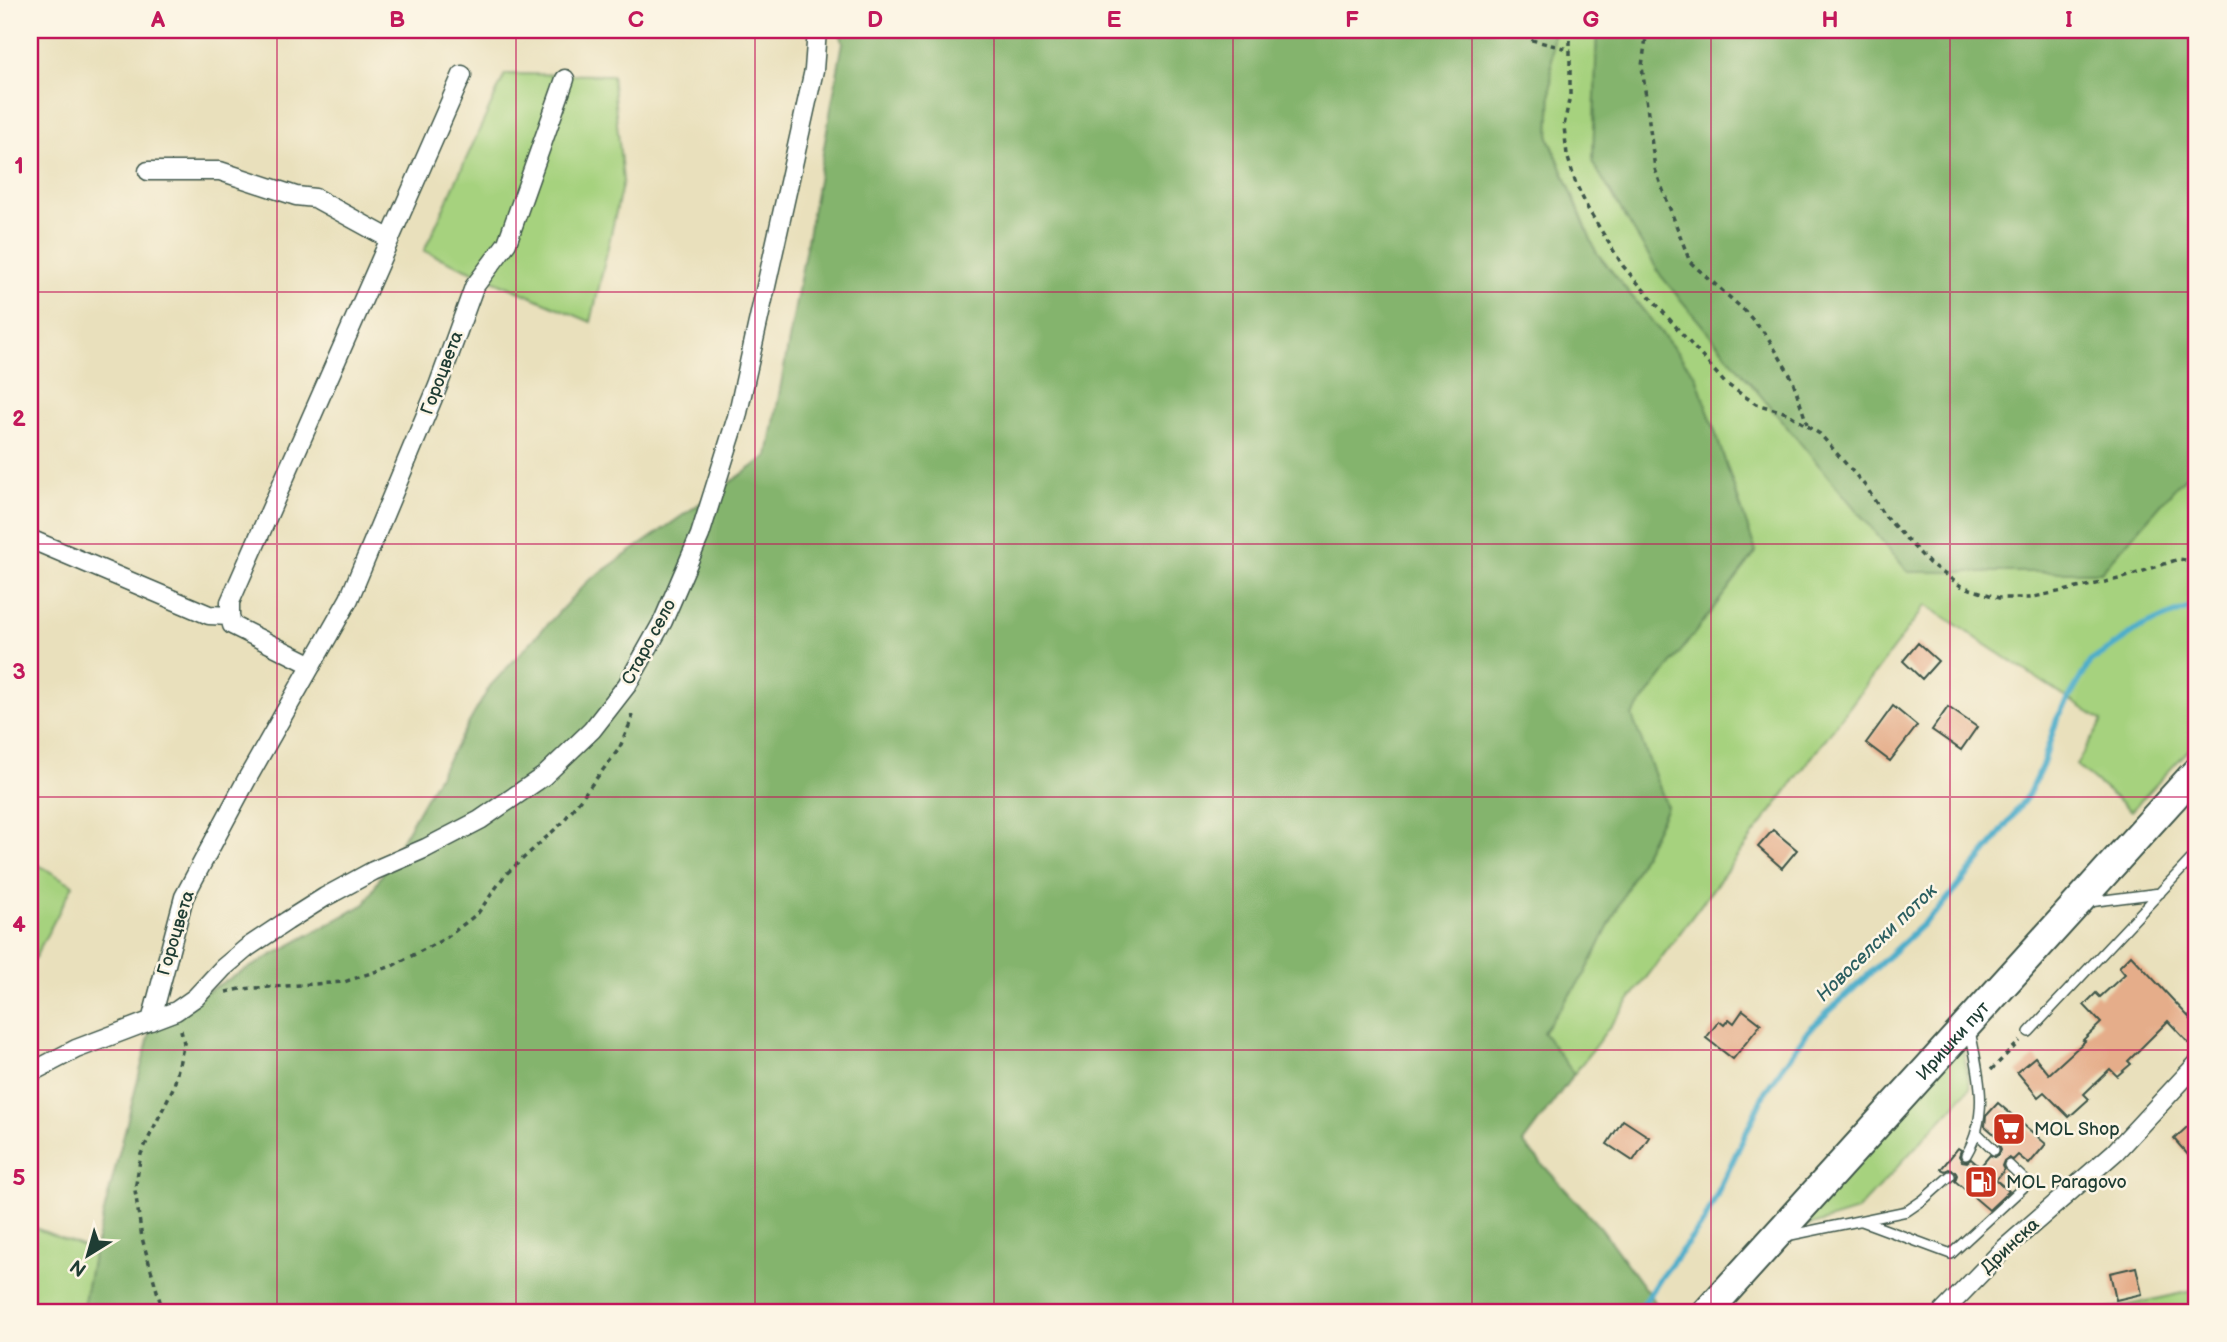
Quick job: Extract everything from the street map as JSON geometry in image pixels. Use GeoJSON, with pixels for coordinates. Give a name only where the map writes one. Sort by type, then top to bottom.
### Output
{"type":"FeatureCollection","features":[{"type":"Feature","properties":{"kind":"main road","name":"Иришки пут"},"geometry":{"type":"LineString","coordinates":[[1707,1312],[2197,771]]}},
{"type":"Feature","properties":{"kind":"street","name":"Старо село"},"geometry":{"type":"LineString","coordinates":[[30,1073],[76,1049],[176,1011],[196,997],[223,968],[248,947],[296,915],[373,871],[480,820],[544,776],[592,730],[627,685],[663,621],[700,535],[737,417],[814,70],[817,30]]}},
{"type":"Feature","properties":{"kind":"street"},"geometry":{"type":"LineString","coordinates":[[312,665],[232,625],[230,602],[461,75]]}},
{"type":"Feature","properties":{"kind":"street","name":"Гороцвета"},"geometry":{"type":"LineString","coordinates":[[151,1021],[184,897],[349,599],[438,386],[474,287],[508,243],[565,79]]}},
{"type":"Feature","properties":{"kind":"street"},"geometry":{"type":"LineString","coordinates":[[148,171],[220,170],[296,196],[315,198],[390,239]]}},
{"type":"Feature","properties":{"kind":"street"},"geometry":{"type":"LineString","coordinates":[[30,539],[209,615],[230,616]]}},
{"type":"Feature","properties":{"kind":"street","name":"Дринска"},"geometry":{"type":"LineString","coordinates":[[1943,1312],[2004,1249],[2115,1152],[2197,1064]]}},
{"type":"Feature","properties":{"kind":"lane"},"geometry":{"type":"LineString","coordinates":[[2029,1032],[2197,853]]}},
{"type":"Feature","properties":{"kind":"lane"},"geometry":{"type":"LineString","coordinates":[[2077,903],[2160,893]]}},
{"type":"Feature","properties":{"kind":"lane"},"geometry":{"type":"LineString","coordinates":[[1966,1155],[1977,1133],[1982,1106],[1980,1081],[1968,1023]]}},
{"type":"Feature","properties":{"kind":"lane"},"geometry":{"type":"LineString","coordinates":[[1977,1133],[1994,1150]]}},
{"type":"Feature","properties":{"kind":"lane"},"geometry":{"type":"LineString","coordinates":[[1862,1221],[1951,1254],[2028,1183],[2009,1165]]}},
{"type":"Feature","properties":{"kind":"lane"},"geometry":{"type":"LineString","coordinates":[[1774,1237],[1908,1211],[1950,1176]]}},
{"type":"Feature","properties":{"kind":"path"},"geometry":{"type":"LineString","coordinates":[[1514,30],[1532,40],[1571,50]]}},
{"type":"Feature","properties":{"kind":"path"},"geometry":{"type":"LineString","coordinates":[[1570,30],[1570,95],[1564,126],[1567,155],[1576,184],[1605,237],[1630,275],[1726,383],[1756,404],[1787,413],[1820,434],[1867,488],[1883,514],[1929,563],[1961,586],[1999,598],[2029,598],[2123,578],[2179,559],[2197,562]]}},
{"type":"Feature","properties":{"kind":"path"},"geometry":{"type":"LineString","coordinates":[[1647,30],[1643,66],[1655,169],[1690,262],[1745,311],[1767,336],[1792,378],[1808,426]]}},
{"type":"Feature","properties":{"kind":"path"},"geometry":{"type":"LineString","coordinates":[[196,997],[241,989],[344,982],[392,966],[446,938],[478,913],[505,876],[562,823],[619,750],[632,719],[627,685]]}},
{"type":"Feature","properties":{"kind":"path"},"geometry":{"type":"LineString","coordinates":[[163,1312],[142,1238],[135,1191],[141,1154],[174,1086],[184,1043],[176,1011]]}},
{"type":"Feature","properties":{"kind":"path"},"geometry":{"type":"LineString","coordinates":[[1980,1081],[2029,1032]]}},
{"type":"Feature","properties":{"kind":"green space"},"geometry":{"type":"Polygon","coordinates":[[[839,30],[1553,30],[1549,138],[1596,252],[1696,376],[1756,552],[1632,716],[1667,807],[1585,974],[1543,1032],[1574,1074],[1523,1143],[1602,1230],[1662,1312],[82,1312],[94,1251],[153,1021],[365,904],[490,686],[587,582],[768,456],[843,42],[839,30]]]}},
{"type":"Feature","properties":{"kind":"green space"},"geometry":{"type":"Polygon","coordinates":[[[1553,30],[1597,30],[1593,163],[2100,572],[2197,463],[2197,741],[2131,811],[2076,765],[2102,721],[1926,605],[1574,1074],[1542,1032],[1585,974],[1667,807],[1631,716],[1756,552],[1696,376],[1596,252],[1549,138],[1553,30]]]}},
{"type":"Feature","properties":{"kind":"green space"},"geometry":{"type":"Polygon","coordinates":[[[1597,30],[2197,30],[2197,463],[2101,572],[1908,572],[1661,276],[1593,163],[1597,30]]]}},
{"type":"Feature","properties":{"kind":"green space"},"geometry":{"type":"Polygon","coordinates":[[[505,74],[612,75],[623,181],[591,322],[424,251],[505,74]]]}},
{"type":"Feature","properties":{"kind":"green space"},"geometry":{"type":"Polygon","coordinates":[[[30,860],[73,885],[30,967],[30,860]]]}},
{"type":"Feature","properties":{"kind":"green space"},"geometry":{"type":"Polygon","coordinates":[[[1962,1043],[1970,1088],[1857,1211],[1790,1232],[1962,1043]]]}},
{"type":"Feature","properties":{"kind":"green space"},"geometry":{"type":"Polygon","coordinates":[[[30,1226],[94,1251],[82,1312],[30,1312],[30,1226]]]}},
{"type":"Feature","properties":{"kind":"green space"},"geometry":{"type":"Polygon","coordinates":[[[2197,1290],[2197,1312],[2097,1312],[2197,1290]]]}},
{"type":"Feature","properties":{"kind":"building"},"geometry":{"type":"Polygon","coordinates":[[[1918,643],[1938,661],[1922,679],[1903,661],[1918,643]]]}},
{"type":"Feature","properties":{"kind":"building"},"geometry":{"type":"Polygon","coordinates":[[[1893,706],[1917,726],[1890,761],[1866,743],[1893,706]]]}},
{"type":"Feature","properties":{"kind":"building"},"geometry":{"type":"Polygon","coordinates":[[[1948,707],[1977,727],[1961,750],[1932,730],[1948,707]]]}},
{"type":"Feature","properties":{"kind":"building"},"geometry":{"type":"Polygon","coordinates":[[[1773,830],[1797,850],[1782,868],[1758,847],[1773,830]]]}},
{"type":"Feature","properties":{"kind":"building"},"geometry":{"type":"Polygon","coordinates":[[[2131,955],[2197,1026],[2197,1052],[2168,1021],[2128,1061],[2131,1064],[2117,1076],[2110,1069],[2084,1094],[2089,1099],[2069,1117],[2044,1092],[2038,1097],[2017,1072],[2035,1057],[2049,1074],[2085,1041],[2083,1040],[2101,1023],[2084,1005],[2096,993],[2100,997],[2125,974],[2119,967],[2131,955]]]}},
{"type":"Feature","properties":{"kind":"building"},"geometry":{"type":"Polygon","coordinates":[[[1743,1010],[1761,1024],[1733,1059],[1706,1038],[1719,1021],[1724,1025],[1729,1019],[1734,1023],[1743,1010]]]}},
{"type":"Feature","properties":{"kind":"building"},"geometry":{"type":"Polygon","coordinates":[[[1998,1103],[2046,1144],[2029,1164],[2018,1155],[2013,1160],[2008,1158],[2004,1161],[2004,1170],[1996,1180],[2009,1191],[1989,1210],[1955,1181],[1955,1171],[1941,1169],[1958,1148],[1961,1150],[1959,1156],[1962,1161],[1971,1159],[1980,1167],[1990,1155],[1995,1157],[1999,1154],[2002,1141],[1985,1126],[1986,1116],[1998,1103]]]}},
{"type":"Feature","properties":{"kind":"building"},"geometry":{"type":"Polygon","coordinates":[[[2197,1118],[2197,1165],[2174,1139],[2197,1118]]]}},
{"type":"Feature","properties":{"kind":"building"},"geometry":{"type":"Polygon","coordinates":[[[1623,1120],[1649,1137],[1633,1161],[1607,1144],[1623,1120]]]}},
{"type":"Feature","properties":{"kind":"building"},"geometry":{"type":"Polygon","coordinates":[[[2136,1267],[2142,1294],[2116,1300],[2110,1273],[2136,1267]]]}},
{"type":"Feature","properties":{"kind":"waterway","name":"Новоселски поток"},"geometry":{"type":"LineString","coordinates":[[1638,1312],[1658,1281],[1704,1222],[1765,1092],[1809,1030],[1940,908],[1991,846],[2028,795],[2042,766],[2057,719],[2090,662],[2143,626],[2197,605]]}},
{"type":"Feature","properties":{"kind":"place","name":"MOL Shop"},"geometry":{"type":"Point","coordinates":[2009,1129]}},
{"type":"Feature","properties":{"kind":"place","name":"MOL Paragovo"},"geometry":{"type":"Point","coordinates":[1981,1182]}}]}
